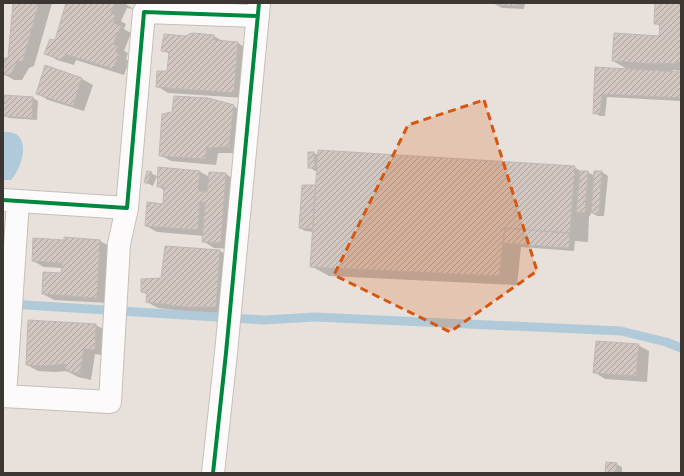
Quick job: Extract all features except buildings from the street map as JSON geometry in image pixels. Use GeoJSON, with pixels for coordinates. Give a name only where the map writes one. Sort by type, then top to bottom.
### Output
{"type":"FeatureCollection","features":[{"type":"Feature","properties":{"kind":"street"},"geometry":{"type":"LineString","coordinates":[[127,208],[11,201],[4,396],[110,402],[119,244],[127,208],[144,8],[259,9],[227,346],[213,473]]}},
{"type":"Feature","properties":{"kind":"highlighted area"},"geometry":{"type":"Polygon","coordinates":[[[484,100],[537,271],[450,332],[334,275],[408,125],[484,100]]]}},
{"type":"Feature","properties":{"kind":"water"},"geometry":{"type":"Polygon","coordinates":[[[3,132],[12,133],[19,136],[22,142],[22,158],[16,174],[11,180],[3,180],[3,132]]]}},
{"type":"Feature","properties":{"kind":"waterway"},"geometry":{"type":"LineString","coordinates":[[10,304],[264,320],[315,317],[621,331],[666,342],[681,348]]}},
{"type":"Feature","properties":{"kind":"cycle path"},"geometry":{"type":"LineString","coordinates":[[213,473],[226,353],[259,3]]}},
{"type":"Feature","properties":{"kind":"cycle path"},"geometry":{"type":"LineString","coordinates":[[3,200],[127,208],[144,12],[258,16]]}}]}
